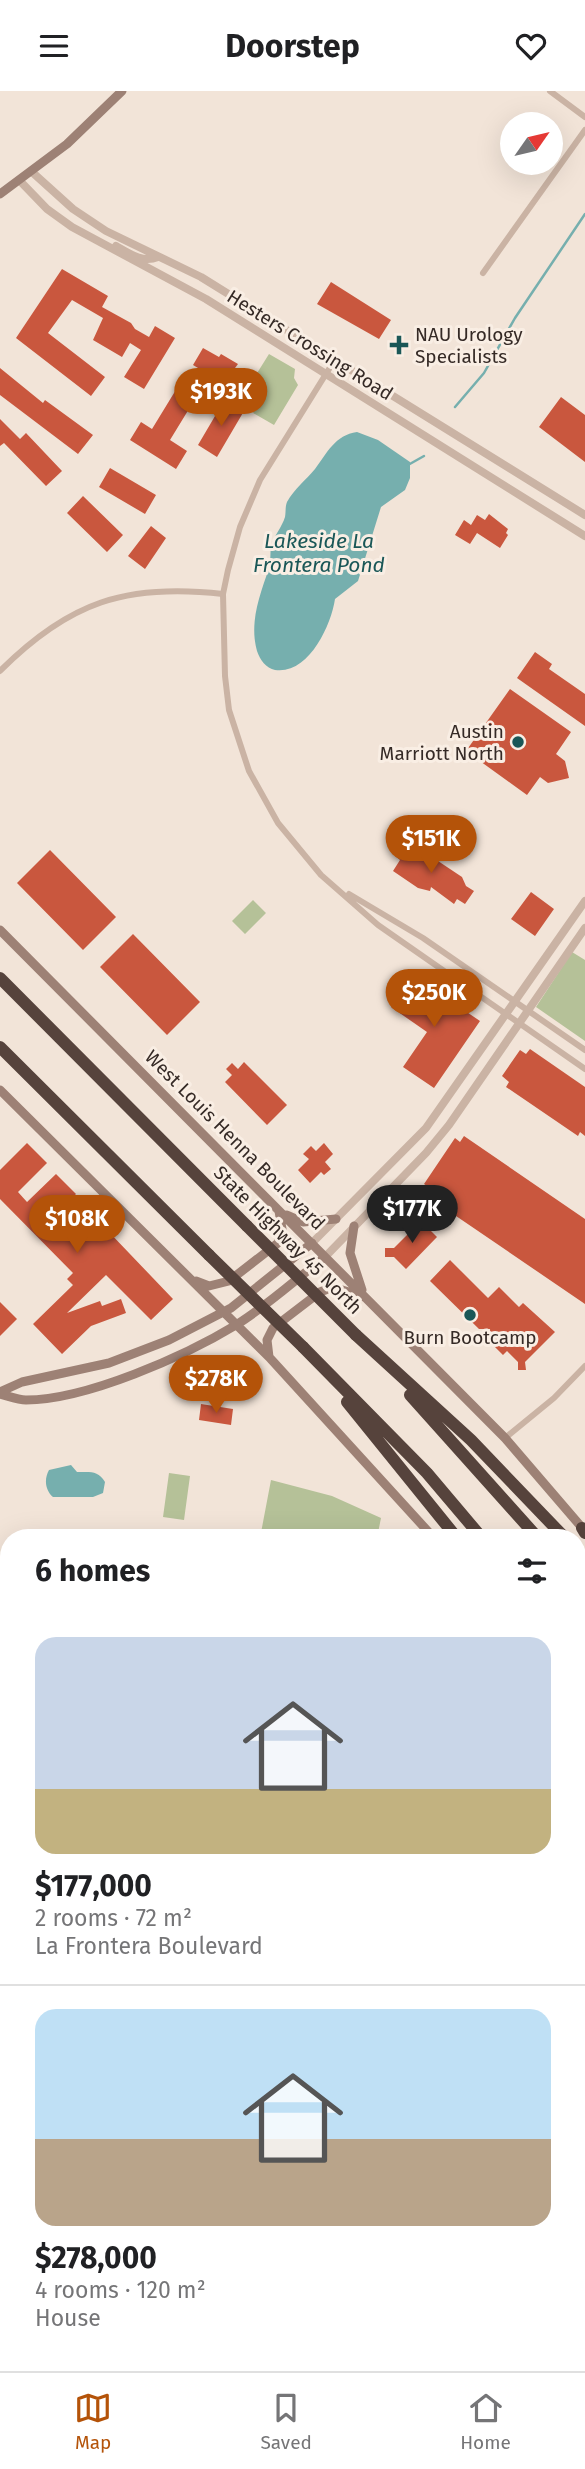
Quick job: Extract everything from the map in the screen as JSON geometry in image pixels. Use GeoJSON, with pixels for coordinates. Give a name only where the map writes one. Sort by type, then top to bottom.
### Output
{"type":"FeatureCollection","features":[{"type":"Feature","properties":{"kind":"highway","name":"State Highway 45 North"},"geometry":{"type":"LineString","coordinates":[[0,978],[356,1335],[530,1529]]}},
{"type":"Feature","properties":{"kind":"highway"},"geometry":{"type":"LineString","coordinates":[[0,1047],[303,1347],[426,1473],[474,1529]]}},
{"type":"Feature","properties":{"kind":"highway"},"geometry":{"type":"LineString","coordinates":[[356,1335],[471,1440],[556,1529]]}},
{"type":"Feature","properties":{"kind":"highway"},"geometry":{"type":"LineString","coordinates":[[303,1347],[450,1529]]}},
{"type":"Feature","properties":{"kind":"main road"},"geometry":{"type":"LineString","coordinates":[[0,194],[67,144],[122,91]]}},
{"type":"Feature","properties":{"kind":"main road","name":"West Louis Henna Boulevard"},"geometry":{"type":"LineString","coordinates":[[0,930],[505,1438],[582,1529]]}},
{"type":"Feature","properties":{"kind":"main road"},"geometry":{"type":"LineString","coordinates":[[0,1090],[237,1324],[426,1529]]}},
{"type":"Feature","properties":{"kind":"main road"},"geometry":{"type":"LineString","coordinates":[[279,1209],[303,1221],[336,1219]]}},
{"type":"Feature","properties":{"kind":"main road"},"geometry":{"type":"LineString","coordinates":[[192,1279],[209,1286],[229,1281],[278,1243],[282,1229],[279,1209]]}},
{"type":"Feature","properties":{"kind":"main road"},"geometry":{"type":"LineString","coordinates":[[354,1226],[349,1253],[366,1298]]}},
{"type":"Feature","properties":{"kind":"main road"},"geometry":{"type":"LineString","coordinates":[[0,1393],[22,1382],[109,1363],[169,1340],[231,1308],[312,1243]]}},
{"type":"Feature","properties":{"kind":"main road"},"geometry":{"type":"LineString","coordinates":[[0,1393],[25,1400],[65,1394],[156,1366],[237,1324],[326,1257]]}},
{"type":"Feature","properties":{"kind":"main road"},"geometry":{"type":"LineString","coordinates":[[269,1357],[267,1340],[273,1328],[320,1292],[333,1287],[366,1298]]}},
{"type":"Feature","properties":{"kind":"main road"},"geometry":{"type":"LineString","coordinates":[[109,1363],[116,1380]]}},
{"type":"Feature","properties":{"kind":"street"},"geometry":{"type":"LineString","coordinates":[[550,91],[585,117]]}},
{"type":"Feature","properties":{"kind":"street"},"geometry":{"type":"LineString","coordinates":[[483,273],[585,130]]}},
{"type":"Feature","properties":{"kind":"street","name":"Hesters Crossing Road"},"geometry":{"type":"LineString","coordinates":[[32,172],[83,216],[201,277],[585,515]]}},
{"type":"Feature","properties":{"kind":"street","name":"Hesters Crossing Road"},"geometry":{"type":"LineString","coordinates":[[20,181],[47,209],[99,243],[195,292],[585,536]]}},
{"type":"Feature","properties":{"kind":"street"},"geometry":{"type":"LineString","coordinates":[[99,243],[109,243],[140,259],[158,257]]}},
{"type":"Feature","properties":{"kind":"street"},"geometry":{"type":"LineString","coordinates":[[334,361],[269,465],[250,502],[236,539],[223,594],[222,647],[229,710],[249,771],[278,823],[321,875],[423,938],[585,1050]]}},
{"type":"Feature","properties":{"kind":"street"},"geometry":{"type":"LineString","coordinates":[[0,671],[40,633],[64,618],[105,600],[155,591],[223,594]]}},
{"type":"Feature","properties":{"kind":"street"},"geometry":{"type":"LineString","coordinates":[[342,890],[379,925],[585,1069]]}},
{"type":"Feature","properties":{"kind":"street"},"geometry":{"type":"LineString","coordinates":[[312,1243],[422,1134],[585,901]]}},
{"type":"Feature","properties":{"kind":"street"},"geometry":{"type":"LineString","coordinates":[[326,1257],[439,1138],[585,928]]}},
{"type":"Feature","properties":{"kind":"street"},"geometry":{"type":"LineString","coordinates":[[505,1438],[554,1398],[585,1366]]}},
{"type":"Feature","properties":{"kind":"green space"},"geometry":{"type":"Polygon","coordinates":[[[269,354],[295,369],[294,378],[298,385],[274,425],[253,413],[258,404],[244,394],[269,354]]]}},
{"type":"Feature","properties":{"kind":"green space"},"geometry":{"type":"Polygon","coordinates":[[[253,900],[266,913],[245,934],[232,921],[253,900]]]}},
{"type":"Feature","properties":{"kind":"green space"},"geometry":{"type":"Polygon","coordinates":[[[572,952],[585,960],[585,1041],[536,1007],[572,952]]]}},
{"type":"Feature","properties":{"kind":"green space"},"geometry":{"type":"Polygon","coordinates":[[[169,1473],[190,1476],[184,1520],[163,1517],[169,1473]]]}},
{"type":"Feature","properties":{"kind":"green space"},"geometry":{"type":"Polygon","coordinates":[[[271,1480],[332,1496],[381,1518],[379,1529],[262,1529],[271,1480]]]}},
{"type":"Feature","properties":{"kind":"water","name":"Lakeside La Frontera Pond"},"geometry":{"type":"Polygon","coordinates":[[[357,432],[378,440],[410,462],[410,478],[405,490],[381,507],[358,581],[335,599],[329,622],[316,646],[298,665],[287,669],[272,669],[258,654],[254,630],[259,598],[270,565],[271,546],[284,521],[287,502],[293,493],[337,441],[357,432]]]}},
{"type":"Feature","properties":{"kind":"water"},"geometry":{"type":"Polygon","coordinates":[[[71,1465],[77,1472],[100,1475],[105,1482],[103,1493],[93,1497],[53,1497],[46,1484],[49,1470],[71,1465]]]}},
{"type":"Feature","properties":{"kind":"building"},"geometry":{"type":"Polygon","coordinates":[[[62,269],[108,296],[102,307],[131,323],[135,329],[149,337],[155,326],[175,338],[144,389],[124,377],[141,350],[130,343],[122,357],[93,340],[103,318],[72,300],[48,333],[105,377],[91,396],[16,338],[62,269]]]}},
{"type":"Feature","properties":{"kind":"building"},"geometry":{"type":"Polygon","coordinates":[[[331,282],[391,320],[379,339],[317,304],[331,282]]]}},
{"type":"Feature","properties":{"kind":"building"},"geometry":{"type":"Polygon","coordinates":[[[203,348],[238,364],[235,368],[250,376],[240,393],[193,365],[203,348]]]}},
{"type":"Feature","properties":{"kind":"building"},"geometry":{"type":"Polygon","coordinates":[[[0,368],[43,403],[45,400],[93,435],[78,454],[0,395],[0,368]]]}},
{"type":"Feature","properties":{"kind":"building"},"geometry":{"type":"Polygon","coordinates":[[[185,375],[203,386],[170,440],[187,451],[176,469],[130,440],[141,422],[152,429],[185,375]]]}},
{"type":"Feature","properties":{"kind":"building"},"geometry":{"type":"Polygon","coordinates":[[[561,397],[585,415],[585,462],[539,427],[561,397]]]}},
{"type":"Feature","properties":{"kind":"building"},"geometry":{"type":"Polygon","coordinates":[[[225,399],[244,411],[217,457],[198,445],[225,399]]]}},
{"type":"Feature","properties":{"kind":"building"},"geometry":{"type":"Polygon","coordinates":[[[0,419],[20,439],[26,433],[62,471],[46,486],[4,443],[0,446],[0,419]]]}},
{"type":"Feature","properties":{"kind":"building"},"geometry":{"type":"Polygon","coordinates":[[[110,468],[156,495],[145,514],[99,487],[110,468]]]}},
{"type":"Feature","properties":{"kind":"building"},"geometry":{"type":"Polygon","coordinates":[[[83,496],[123,535],[107,552],[67,513],[83,496]]]}},
{"type":"Feature","properties":{"kind":"building"},"geometry":{"type":"Polygon","coordinates":[[[489,514],[508,529],[508,535],[500,548],[477,533],[470,544],[455,535],[464,520],[471,525],[477,515],[485,520],[489,514]]]}},
{"type":"Feature","properties":{"kind":"building"},"geometry":{"type":"Polygon","coordinates":[[[151,526],[166,538],[145,569],[128,556],[151,526]]]}},
{"type":"Feature","properties":{"kind":"building","name":"Austin Marriott North"},"geometry":{"type":"Polygon","coordinates":[[[535,652],[552,664],[549,669],[585,694],[585,726],[517,678],[535,652]]]}},
{"type":"Feature","properties":{"kind":"building","name":"Austin Marriott North"},"geometry":{"type":"Polygon","coordinates":[[[510,689],[571,732],[556,754],[565,761],[569,778],[548,783],[540,777],[527,795],[466,751],[510,689]]]}},
{"type":"Feature","properties":{"kind":"building"},"geometry":{"type":"Polygon","coordinates":[[[404,843],[429,855],[462,877],[466,886],[474,891],[465,904],[457,899],[454,904],[431,887],[430,891],[418,888],[393,871],[400,860],[395,856],[404,843]]]}},
{"type":"Feature","properties":{"kind":"building"},"geometry":{"type":"Polygon","coordinates":[[[50,850],[116,917],[83,950],[17,883],[50,850]]]}},
{"type":"Feature","properties":{"kind":"building"},"geometry":{"type":"Polygon","coordinates":[[[531,892],[554,909],[535,936],[511,919],[531,892]]]}},
{"type":"Feature","properties":{"kind":"building"},"geometry":{"type":"Polygon","coordinates":[[[133,934],[200,1002],[167,1035],[100,967],[133,934]]]}},
{"type":"Feature","properties":{"kind":"building"},"geometry":{"type":"Polygon","coordinates":[[[412,975],[480,1021],[434,1088],[403,1067],[427,1032],[391,1007],[412,975]]]}},
{"type":"Feature","properties":{"kind":"building"},"geometry":{"type":"Polygon","coordinates":[[[530,1049],[585,1087],[585,1136],[580,1132],[578,1136],[506,1087],[509,1082],[502,1076],[520,1050],[526,1054],[530,1049]]]}},
{"type":"Feature","properties":{"kind":"building"},"geometry":{"type":"Polygon","coordinates":[[[244,1062],[287,1105],[267,1125],[225,1082],[232,1075],[226,1069],[232,1063],[238,1069],[244,1062]]]}},
{"type":"Feature","properties":{"kind":"building"},"geometry":{"type":"Polygon","coordinates":[[[464,1136],[585,1219],[585,1304],[434,1201],[439,1194],[424,1184],[455,1138],[460,1142],[464,1136]]]}},
{"type":"Feature","properties":{"kind":"building"},"geometry":{"type":"Polygon","coordinates":[[[27,1143],[47,1163],[18,1192],[27,1202],[56,1174],[76,1194],[46,1225],[58,1236],[86,1208],[173,1299],[151,1320],[106,1275],[67,1313],[100,1301],[102,1306],[121,1299],[126,1313],[91,1326],[62,1354],[33,1324],[73,1285],[67,1279],[73,1273],[0,1199],[0,1170],[27,1143]]]}},
{"type":"Feature","properties":{"kind":"building"},"geometry":{"type":"Polygon","coordinates":[[[324,1143],[333,1154],[325,1162],[331,1169],[324,1175],[321,1172],[310,1183],[298,1170],[309,1159],[303,1154],[311,1146],[316,1151],[324,1143]]]}},
{"type":"Feature","properties":{"kind":"building"},"geometry":{"type":"Polygon","coordinates":[[[421,1221],[437,1237],[406,1269],[394,1257],[385,1257],[385,1248],[394,1248],[421,1221]]]}},
{"type":"Feature","properties":{"kind":"building"},"geometry":{"type":"Polygon","coordinates":[[[450,1260],[488,1298],[499,1287],[519,1307],[523,1303],[555,1332],[525,1362],[526,1370],[518,1370],[518,1362],[507,1351],[503,1355],[491,1343],[490,1329],[479,1329],[430,1281],[450,1260]]]}},
{"type":"Feature","properties":{"kind":"building"},"geometry":{"type":"Polygon","coordinates":[[[0,1302],[17,1319],[0,1336],[0,1302]]]}},
{"type":"Feature","properties":{"kind":"building"},"geometry":{"type":"Polygon","coordinates":[[[198,1373],[251,1381],[249,1391],[196,1382],[198,1373]]]}},
{"type":"Feature","properties":{"kind":"building"},"geometry":{"type":"Polygon","coordinates":[[[201,1404],[233,1409],[231,1425],[199,1420],[201,1404]]]}},
{"type":"Feature","properties":{"kind":"waterway"},"geometry":{"type":"LineString","coordinates":[[455,407],[484,373],[515,318],[585,214]]}},
{"type":"Feature","properties":{"kind":"waterway"},"geometry":{"type":"LineString","coordinates":[[408,465],[424,456]]}},
{"type":"Feature","properties":{"kind":"place","name":"NAU Urology Specialists"},"geometry":{"type":"Point","coordinates":[399,345]}},
{"type":"Feature","properties":{"kind":"place","name":"Austin Marriott North"},"geometry":{"type":"Point","coordinates":[518,742]}},
{"type":"Feature","properties":{"kind":"place","name":"Burn Bootcamp"},"geometry":{"type":"Point","coordinates":[470,1315]}}]}
